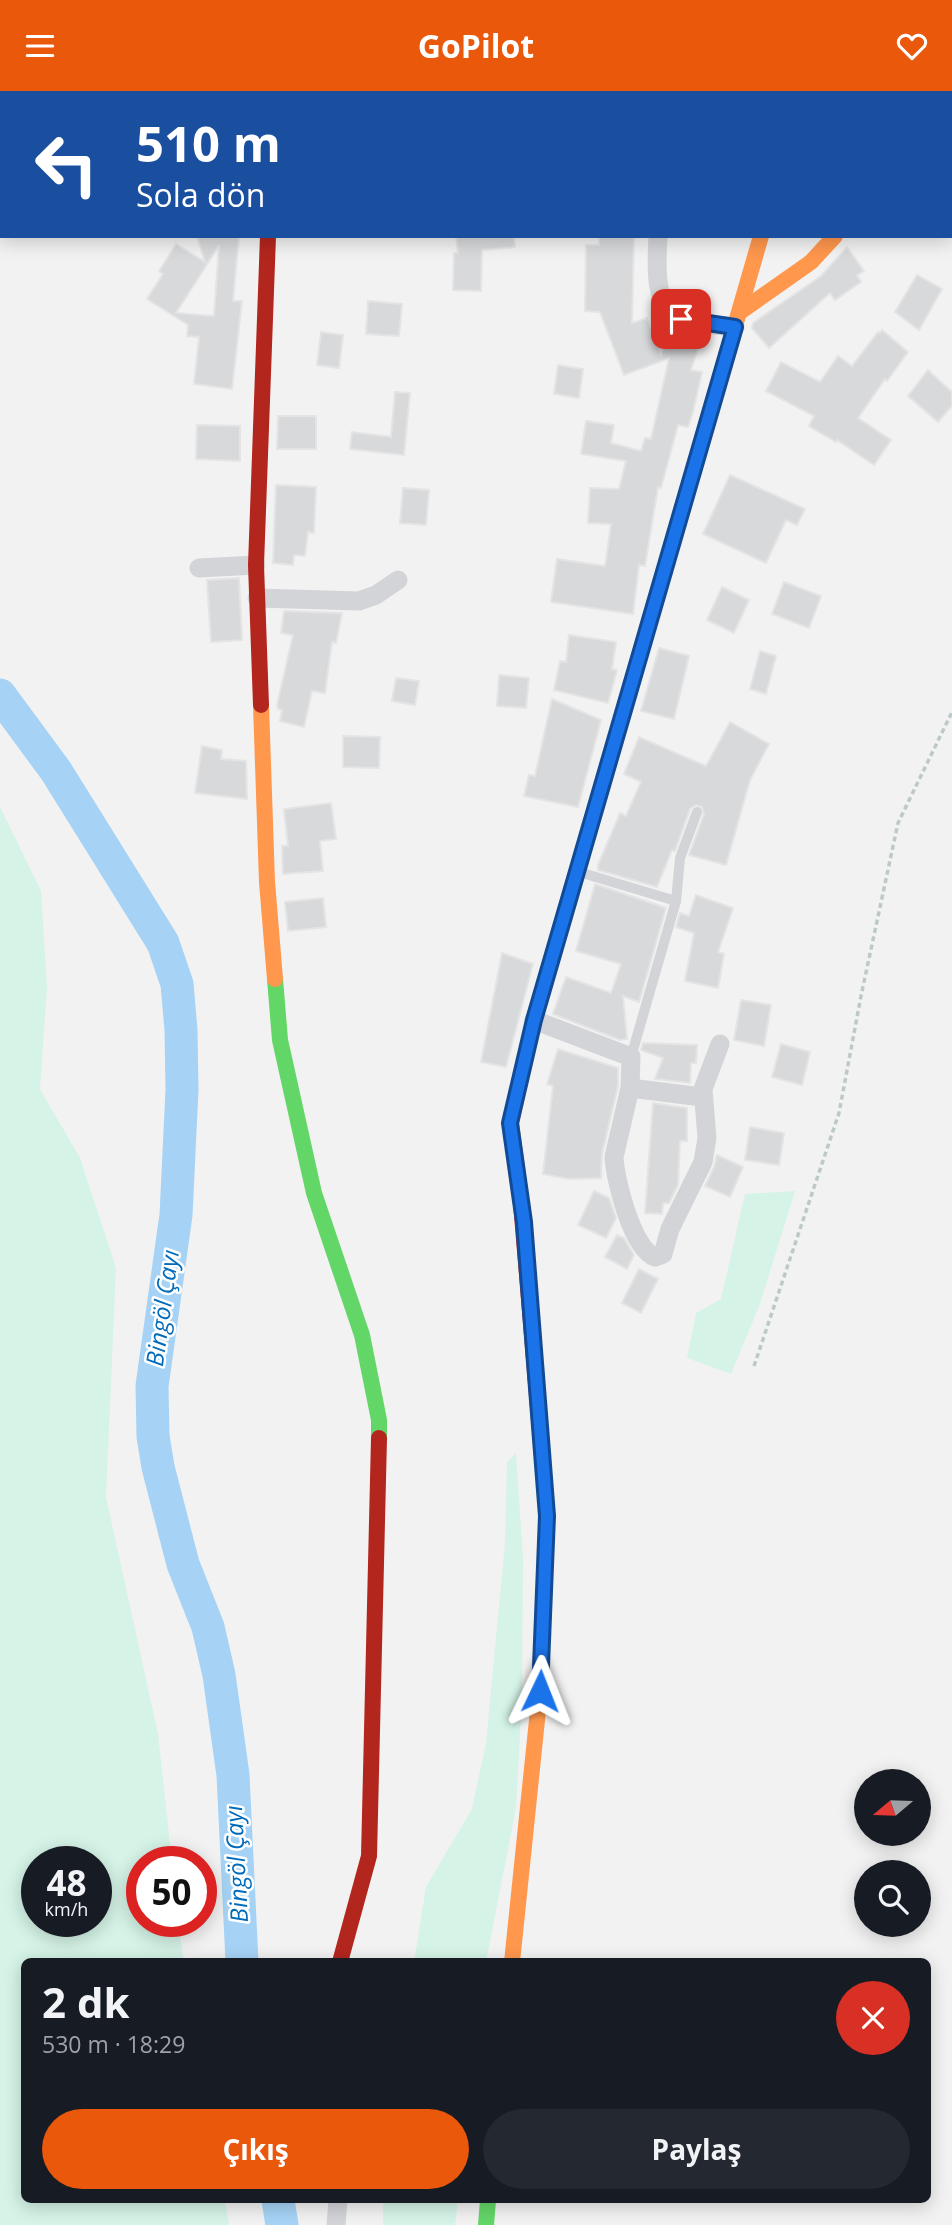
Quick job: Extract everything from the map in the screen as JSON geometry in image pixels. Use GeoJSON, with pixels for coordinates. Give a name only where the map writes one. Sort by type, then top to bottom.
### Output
{"type":"FeatureCollection","features":[{"type":"Feature","properties":{"kind":"street"},"geometry":{"type":"LineString","coordinates":[[268,238],[256,565],[267,882],[280,1040],[314,1193],[362,1335],[379,1420],[369,1856],[341,1958]]}},
{"type":"Feature","properties":{"kind":"street"},"geometry":{"type":"LineString","coordinates":[[658,238],[656,266],[661,294],[668,311],[681,319],[738,320],[811,263],[833,238]]}},
{"type":"Feature","properties":{"kind":"street"},"geometry":{"type":"LineString","coordinates":[[512,1958],[540,1691],[547,1516],[524,1222],[510,1123],[534,1020],[760,238]]}},
{"type":"Feature","properties":{"kind":"street"},"geometry":{"type":"LineString","coordinates":[[199,568],[256,565]]}},
{"type":"Feature","properties":{"kind":"street"},"geometry":{"type":"LineString","coordinates":[[257,598],[359,601],[376,595],[398,580]]}},
{"type":"Feature","properties":{"kind":"street"},"geometry":{"type":"LineString","coordinates":[[534,1020],[631,1057],[630,1089],[614,1157],[615,1168],[621,1198],[638,1237],[647,1253],[654,1257],[663,1254],[670,1230],[703,1162],[707,1138],[702,1097],[705,1081],[720,1044]]}},
{"type":"Feature","properties":{"kind":"street"},"geometry":{"type":"LineString","coordinates":[[630,1089],[702,1097]]}},
{"type":"Feature","properties":{"kind":"street"},"geometry":{"type":"LineString","coordinates":[[336,2225],[338,2203]]}},
{"type":"Feature","properties":{"kind":"street"},"geometry":{"type":"LineString","coordinates":[[486,2225],[488,2203]]}},
{"type":"Feature","properties":{"kind":"lane"},"geometry":{"type":"LineString","coordinates":[[631,1057],[676,901],[680,858],[697,812]]}},
{"type":"Feature","properties":{"kind":"lane"},"geometry":{"type":"LineString","coordinates":[[577,872],[676,901]]}},
{"type":"Feature","properties":{"kind":"path"},"geometry":{"type":"LineString","coordinates":[[754,1366],[839,1113],[898,823],[952,712]]}},
{"type":"Feature","properties":{"kind":"green space"},"geometry":{"type":"Polygon","coordinates":[[[0,807],[41,891],[47,986],[40,1089],[80,1158],[116,1268],[106,1497],[158,1734],[170,1846],[126,1846],[126,1937],[180,1937],[183,1958],[21,1958],[21,2203],[225,2203],[229,2225],[0,2225],[0,807]]]}},
{"type":"Feature","properties":{"kind":"green space"},"geometry":{"type":"Polygon","coordinates":[[[795,1191],[760,1304],[731,1374],[687,1358],[696,1313],[721,1299],[745,1194],[795,1191]]]}},
{"type":"Feature","properties":{"kind":"green space"},"geometry":{"type":"Polygon","coordinates":[[[516,1453],[523,1558],[522,1700],[516,1808],[487,1958],[415,1958],[426,1887],[472,1809],[486,1743],[505,1543],[507,1462],[516,1453]]]}},
{"type":"Feature","properties":{"kind":"green space"},"geometry":{"type":"Polygon","coordinates":[[[383,2203],[458,2203],[455,2225],[383,2225],[383,2203]]]}},
{"type":"Feature","properties":{"kind":"building"},"geometry":{"type":"Polygon","coordinates":[[[198,238],[239,238],[233,301],[242,301],[232,389],[194,384],[199,337],[187,336],[188,325],[147,299],[163,274],[159,271],[176,244],[205,262],[198,238]],[[219,245],[176,313],[214,316],[219,245]]]}},
{"type":"Feature","properties":{"kind":"building"},"geometry":{"type":"Polygon","coordinates":[[[456,238],[514,238],[515,247],[482,250],[481,291],[453,290],[454,253],[458,253],[456,238]]]}},
{"type":"Feature","properties":{"kind":"building"},"geometry":{"type":"Polygon","coordinates":[[[599,238],[634,238],[632,323],[647,318],[661,355],[670,326],[702,336],[691,370],[702,372],[693,412],[688,427],[678,425],[661,488],[658,487],[645,566],[639,565],[633,614],[551,602],[557,559],[605,566],[611,524],[588,523],[590,488],[619,489],[626,461],[581,454],[586,421],[614,425],[611,443],[641,451],[645,438],[651,439],[669,358],[624,375],[600,312],[585,311],[586,245],[599,245],[599,238]]]}},
{"type":"Feature","properties":{"kind":"building"},"geometry":{"type":"Polygon","coordinates":[[[847,247],[864,271],[857,275],[861,282],[835,300],[830,293],[769,348],[752,328],[753,323],[821,276],[847,247]]]}},
{"type":"Feature","properties":{"kind":"building"},"geometry":{"type":"Polygon","coordinates":[[[917,275],[942,289],[919,330],[895,312],[917,275]]]}},
{"type":"Feature","properties":{"kind":"building"},"geometry":{"type":"Polygon","coordinates":[[[368,301],[402,304],[399,336],[366,334],[368,301]]]}},
{"type":"Feature","properties":{"kind":"building"},"geometry":{"type":"Polygon","coordinates":[[[882,330],[908,352],[858,418],[891,440],[874,465],[837,440],[836,442],[809,426],[814,416],[766,391],[781,362],[820,382],[838,356],[852,366],[882,330]]]}},
{"type":"Feature","properties":{"kind":"building"},"geometry":{"type":"Polygon","coordinates":[[[321,332],[343,335],[339,368],[317,365],[321,332]]]}},
{"type":"Feature","properties":{"kind":"building"},"geometry":{"type":"Polygon","coordinates":[[[558,365],[583,369],[579,398],[554,394],[558,365]]]}},
{"type":"Feature","properties":{"kind":"building"},"geometry":{"type":"Polygon","coordinates":[[[928,370],[952,392],[952,406],[938,422],[908,396],[928,370]]]}},
{"type":"Feature","properties":{"kind":"building"},"geometry":{"type":"Polygon","coordinates":[[[395,392],[410,393],[404,455],[350,449],[352,432],[391,437],[395,392]]]}},
{"type":"Feature","properties":{"kind":"building"},"geometry":{"type":"Polygon","coordinates":[[[278,416],[316,416],[316,449],[277,449],[278,416]]]}},
{"type":"Feature","properties":{"kind":"building"},"geometry":{"type":"Polygon","coordinates":[[[197,425],[240,426],[240,461],[196,459],[197,425]]]}},
{"type":"Feature","properties":{"kind":"building"},"geometry":{"type":"Polygon","coordinates":[[[730,475],[805,509],[797,525],[786,520],[766,563],[703,534],[730,475]]]}},
{"type":"Feature","properties":{"kind":"building"},"geometry":{"type":"Polygon","coordinates":[[[276,485],[316,487],[314,533],[308,532],[305,556],[294,555],[293,565],[273,563],[276,485]]]}},
{"type":"Feature","properties":{"kind":"building"},"geometry":{"type":"Polygon","coordinates":[[[403,488],[429,490],[426,525],[400,523],[403,488]]]}},
{"type":"Feature","properties":{"kind":"building"},"geometry":{"type":"Polygon","coordinates":[[[239,578],[242,640],[211,642],[207,580],[239,578]]]}},
{"type":"Feature","properties":{"kind":"building"},"geometry":{"type":"Polygon","coordinates":[[[784,582],[821,596],[809,628],[772,614],[784,582]]]}},
{"type":"Feature","properties":{"kind":"building"},"geometry":{"type":"Polygon","coordinates":[[[722,587],[749,600],[734,633],[707,620],[722,587]]]}},
{"type":"Feature","properties":{"kind":"building"},"geometry":{"type":"Polygon","coordinates":[[[284,611],[342,613],[336,643],[332,642],[325,693],[312,691],[304,727],[280,721],[282,710],[278,709],[277,705],[293,635],[281,633],[284,611]]]}},
{"type":"Feature","properties":{"kind":"building"},"geometry":{"type":"Polygon","coordinates":[[[569,635],[616,642],[612,669],[617,670],[608,703],[554,690],[560,661],[566,662],[569,635]]]}},
{"type":"Feature","properties":{"kind":"building"},"geometry":{"type":"Polygon","coordinates":[[[659,648],[689,656],[674,719],[641,711],[659,648]]]}},
{"type":"Feature","properties":{"kind":"building"},"geometry":{"type":"Polygon","coordinates":[[[760,651],[776,656],[766,694],[750,689],[760,651]]]}},
{"type":"Feature","properties":{"kind":"building"},"geometry":{"type":"Polygon","coordinates":[[[499,675],[529,678],[526,708],[497,706],[499,675]]]}},
{"type":"Feature","properties":{"kind":"building"},"geometry":{"type":"Polygon","coordinates":[[[396,678],[419,681],[415,705],[392,701],[396,678]]]}},
{"type":"Feature","properties":{"kind":"building"},"geometry":{"type":"Polygon","coordinates":[[[552,699],[601,720],[578,807],[524,796],[529,775],[535,776],[552,699]]]}},
{"type":"Feature","properties":{"kind":"building"},"geometry":{"type":"Polygon","coordinates":[[[730,722],[769,744],[750,780],[726,865],[689,855],[704,814],[702,807],[696,805],[690,809],[675,851],[672,850],[657,887],[598,870],[620,813],[626,816],[641,782],[624,774],[639,737],[706,766],[730,722]]]}},
{"type":"Feature","properties":{"kind":"building"},"geometry":{"type":"Polygon","coordinates":[[[343,736],[380,737],[379,768],[343,767],[343,736]]]}},
{"type":"Feature","properties":{"kind":"building"},"geometry":{"type":"Polygon","coordinates":[[[202,746],[222,750],[221,759],[246,761],[247,799],[195,793],[202,746]]]}},
{"type":"Feature","properties":{"kind":"building"},"geometry":{"type":"Polygon","coordinates":[[[331,803],[336,839],[320,841],[323,871],[283,874],[282,846],[288,846],[284,809],[331,803]]]}},
{"type":"Feature","properties":{"kind":"building"},"geometry":{"type":"Polygon","coordinates":[[[595,884],[666,908],[639,1002],[623,996],[627,1039],[620,1040],[553,1014],[566,977],[611,993],[621,964],[576,951],[595,884]]]}},
{"type":"Feature","properties":{"kind":"building"},"geometry":{"type":"Polygon","coordinates":[[[696,895],[733,908],[718,952],[724,954],[718,988],[685,981],[694,933],[676,927],[680,913],[689,916],[696,895]]]}},
{"type":"Feature","properties":{"kind":"building"},"geometry":{"type":"Polygon","coordinates":[[[323,898],[326,927],[288,931],[285,902],[323,898]]]}},
{"type":"Feature","properties":{"kind":"building"},"geometry":{"type":"Polygon","coordinates":[[[502,953],[533,964],[506,1067],[481,1062],[502,953]]]}},
{"type":"Feature","properties":{"kind":"building"},"geometry":{"type":"Polygon","coordinates":[[[741,1000],[771,1005],[764,1046],[734,1040],[741,1000]]]}},
{"type":"Feature","properties":{"kind":"building"},"geometry":{"type":"Polygon","coordinates":[[[643,1043],[697,1045],[696,1063],[691,1063],[690,1083],[655,1079],[663,1058],[641,1050],[643,1043]]]}},
{"type":"Feature","properties":{"kind":"building"},"geometry":{"type":"Polygon","coordinates":[[[781,1044],[810,1052],[802,1085],[772,1077],[781,1044]]]}},
{"type":"Feature","properties":{"kind":"building"},"geometry":{"type":"Polygon","coordinates":[[[558,1049],[618,1068],[618,1086],[602,1154],[601,1178],[569,1179],[543,1174],[553,1086],[547,1084],[558,1049]]]}},
{"type":"Feature","properties":{"kind":"building"},"geometry":{"type":"Polygon","coordinates":[[[653,1103],[687,1108],[687,1141],[680,1141],[678,1185],[669,1203],[663,1203],[662,1214],[645,1213],[653,1103]]]}},
{"type":"Feature","properties":{"kind":"building"},"geometry":{"type":"Polygon","coordinates":[[[750,1127],[784,1133],[779,1165],[745,1160],[750,1127]]]}},
{"type":"Feature","properties":{"kind":"building"},"geometry":{"type":"Polygon","coordinates":[[[717,1155],[743,1167],[730,1197],[705,1186],[717,1155]]]}},
{"type":"Feature","properties":{"kind":"building"},"geometry":{"type":"Polygon","coordinates":[[[594,1191],[609,1198],[616,1218],[606,1238],[578,1225],[594,1191]]]}},
{"type":"Feature","properties":{"kind":"building"},"geometry":{"type":"Polygon","coordinates":[[[617,1235],[624,1238],[634,1255],[627,1269],[605,1257],[617,1235]]]}},
{"type":"Feature","properties":{"kind":"building"},"geometry":{"type":"Polygon","coordinates":[[[639,1269],[658,1279],[641,1313],[622,1303],[639,1269]]]}},
{"type":"Feature","properties":{"kind":"waterway","name":"Bingöl Çayı"},"geometry":{"type":"LineString","coordinates":[[0,695],[56,771],[163,943],[177,984],[182,1090],[176,1215],[152,1386],[153,1436],[158,1467],[183,1564],[208,1627],[219,1675],[233,1775],[242,1958]]}},
{"type":"Feature","properties":{"kind":"waterway","name":"Bingöl Çayı"},"geometry":{"type":"LineString","coordinates":[[278,2203],[282,2225]]}},
{"type":"Feature","properties":{"kind":"traffic: fast"},"geometry":{"type":"LineString","coordinates":[[275,979],[280,1040],[314,1193],[362,1335],[379,1420],[379,1438]]}},
{"type":"Feature","properties":{"kind":"traffic: fast"},"geometry":{"type":"LineString","coordinates":[[486,2225],[488,2203]]}},
{"type":"Feature","properties":{"kind":"traffic: slow"},"geometry":{"type":"LineString","coordinates":[[697,457],[760,238]]}},
{"type":"Feature","properties":{"kind":"traffic: slow"},"geometry":{"type":"LineString","coordinates":[[740,312],[811,262],[833,238]]}},
{"type":"Feature","properties":{"kind":"traffic: slow"},"geometry":{"type":"LineString","coordinates":[[261,705],[267,882],[275,979]]}},
{"type":"Feature","properties":{"kind":"traffic: slow"},"geometry":{"type":"LineString","coordinates":[[520,1191],[511,1123],[534,1020],[570,896]]}},
{"type":"Feature","properties":{"kind":"traffic: slow"},"geometry":{"type":"LineString","coordinates":[[512,1958],[540,1691],[545,1564]]}},
{"type":"Feature","properties":{"kind":"traffic: jam"},"geometry":{"type":"LineString","coordinates":[[261,705],[256,565],[268,238]]}},
{"type":"Feature","properties":{"kind":"traffic: jam"},"geometry":{"type":"LineString","coordinates":[[570,896],[697,457]]}},
{"type":"Feature","properties":{"kind":"traffic: jam"},"geometry":{"type":"LineString","coordinates":[[520,1191],[547,1516],[545,1564]]}},
{"type":"Feature","properties":{"kind":"traffic: jam"},"geometry":{"type":"LineString","coordinates":[[341,1958],[369,1856],[379,1438]]}},
{"type":"Feature","properties":{"kind":"route"},"geometry":{"type":"LineString","coordinates":[[540,1691],[547,1516],[524,1222],[510,1123],[534,1020],[735,327],[681,319]]}}]}
